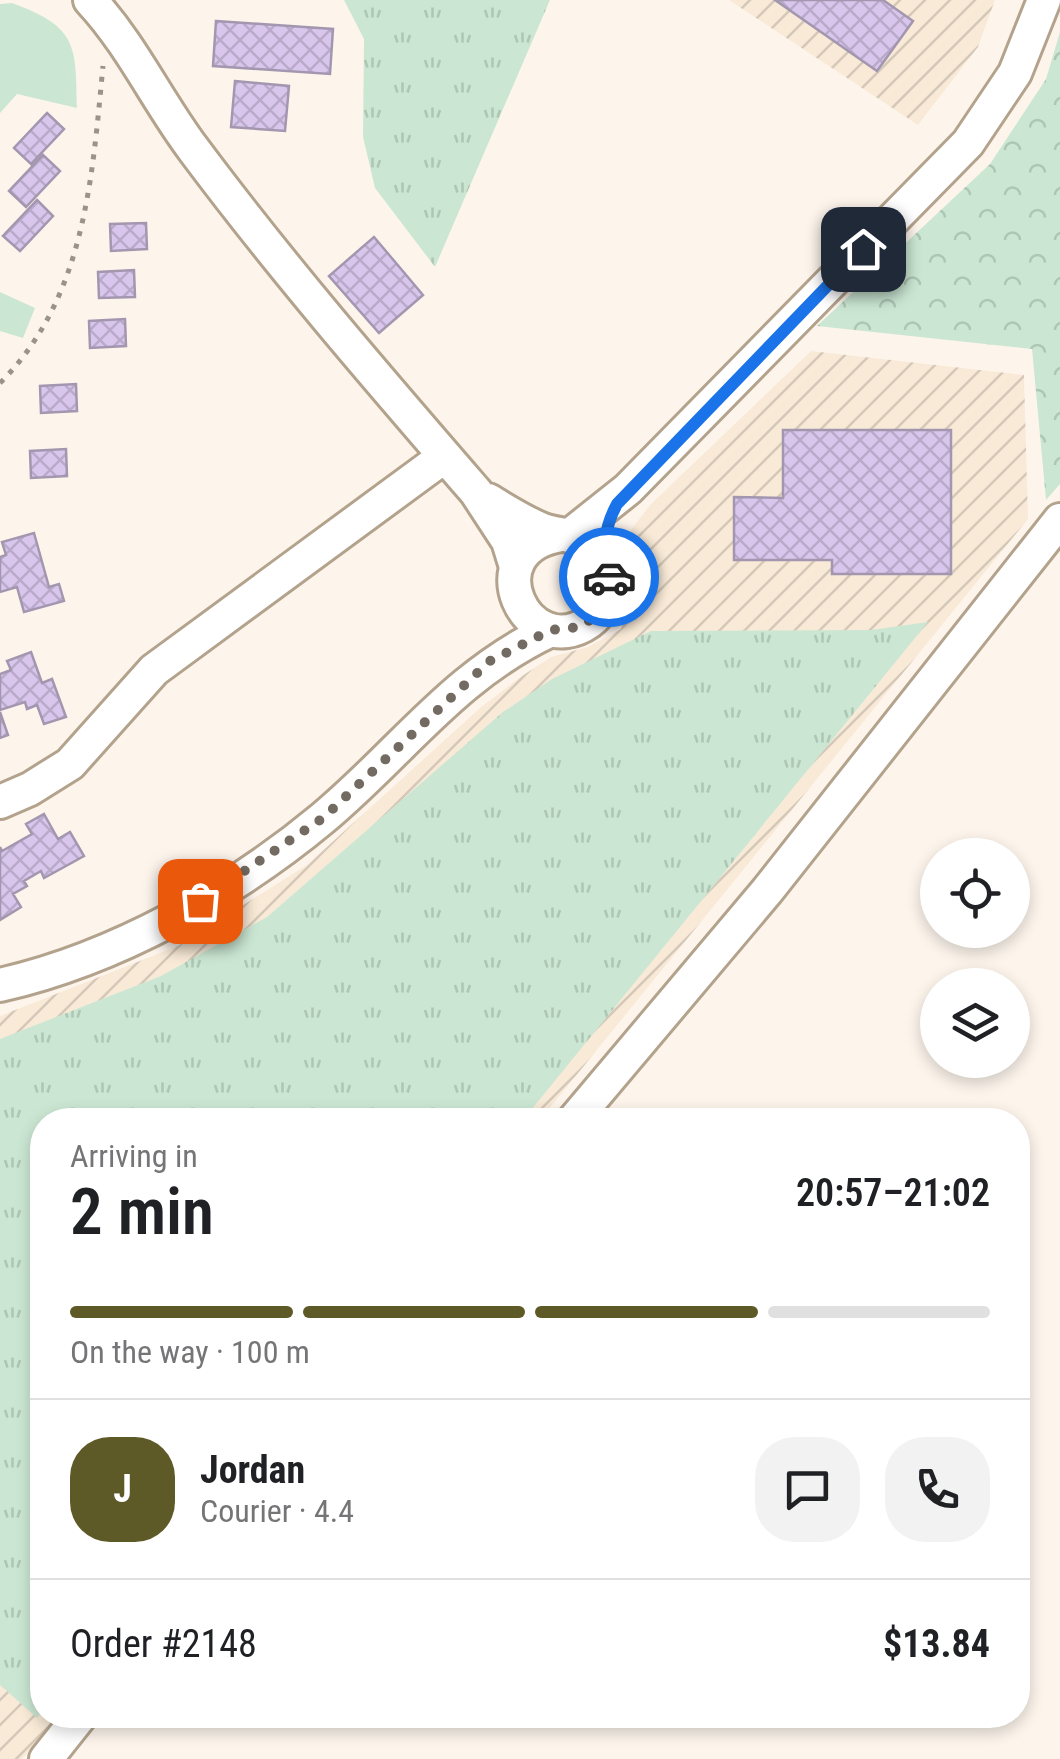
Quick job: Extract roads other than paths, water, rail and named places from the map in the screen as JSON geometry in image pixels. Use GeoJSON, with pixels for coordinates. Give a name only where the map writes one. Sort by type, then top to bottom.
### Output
{"type":"FeatureCollection","features":[{"type":"Feature","properties":{"kind":"street"},"geometry":{"type":"LineString","coordinates":[[0,986],[94,954],[177,915],[246,874],[323,818],[474,674],[499,636],[515,577],[530,546],[565,536],[628,489],[968,142],[1015,73],[1044,0]]}},
{"type":"Feature","properties":{"kind":"street"},"geometry":{"type":"LineString","coordinates":[[108,12],[152,90],[228,196],[476,492],[508,541],[525,614],[551,630]]}},
{"type":"Feature","properties":{"kind":"street"},"geometry":{"type":"LineString","coordinates":[[0,802],[30,790],[70,764],[154,670],[445,456]]}},
{"type":"Feature","properties":{"kind":"street"},"geometry":{"type":"LineString","coordinates":[[474,674],[551,630],[580,627],[604,606],[609,590],[602,558],[608,520],[628,489]]}},
{"type":"Feature","properties":{"kind":"street"},"geometry":{"type":"LineString","coordinates":[[476,492],[522,521],[592,546],[602,558]]}},
{"type":"Feature","properties":{"kind":"street"},"geometry":{"type":"LineString","coordinates":[[584,1108],[767,891],[1060,520]]}},
{"type":"Feature","properties":{"kind":"street"},"geometry":{"type":"LineString","coordinates":[[46,1759],[71,1728]]}}]}
